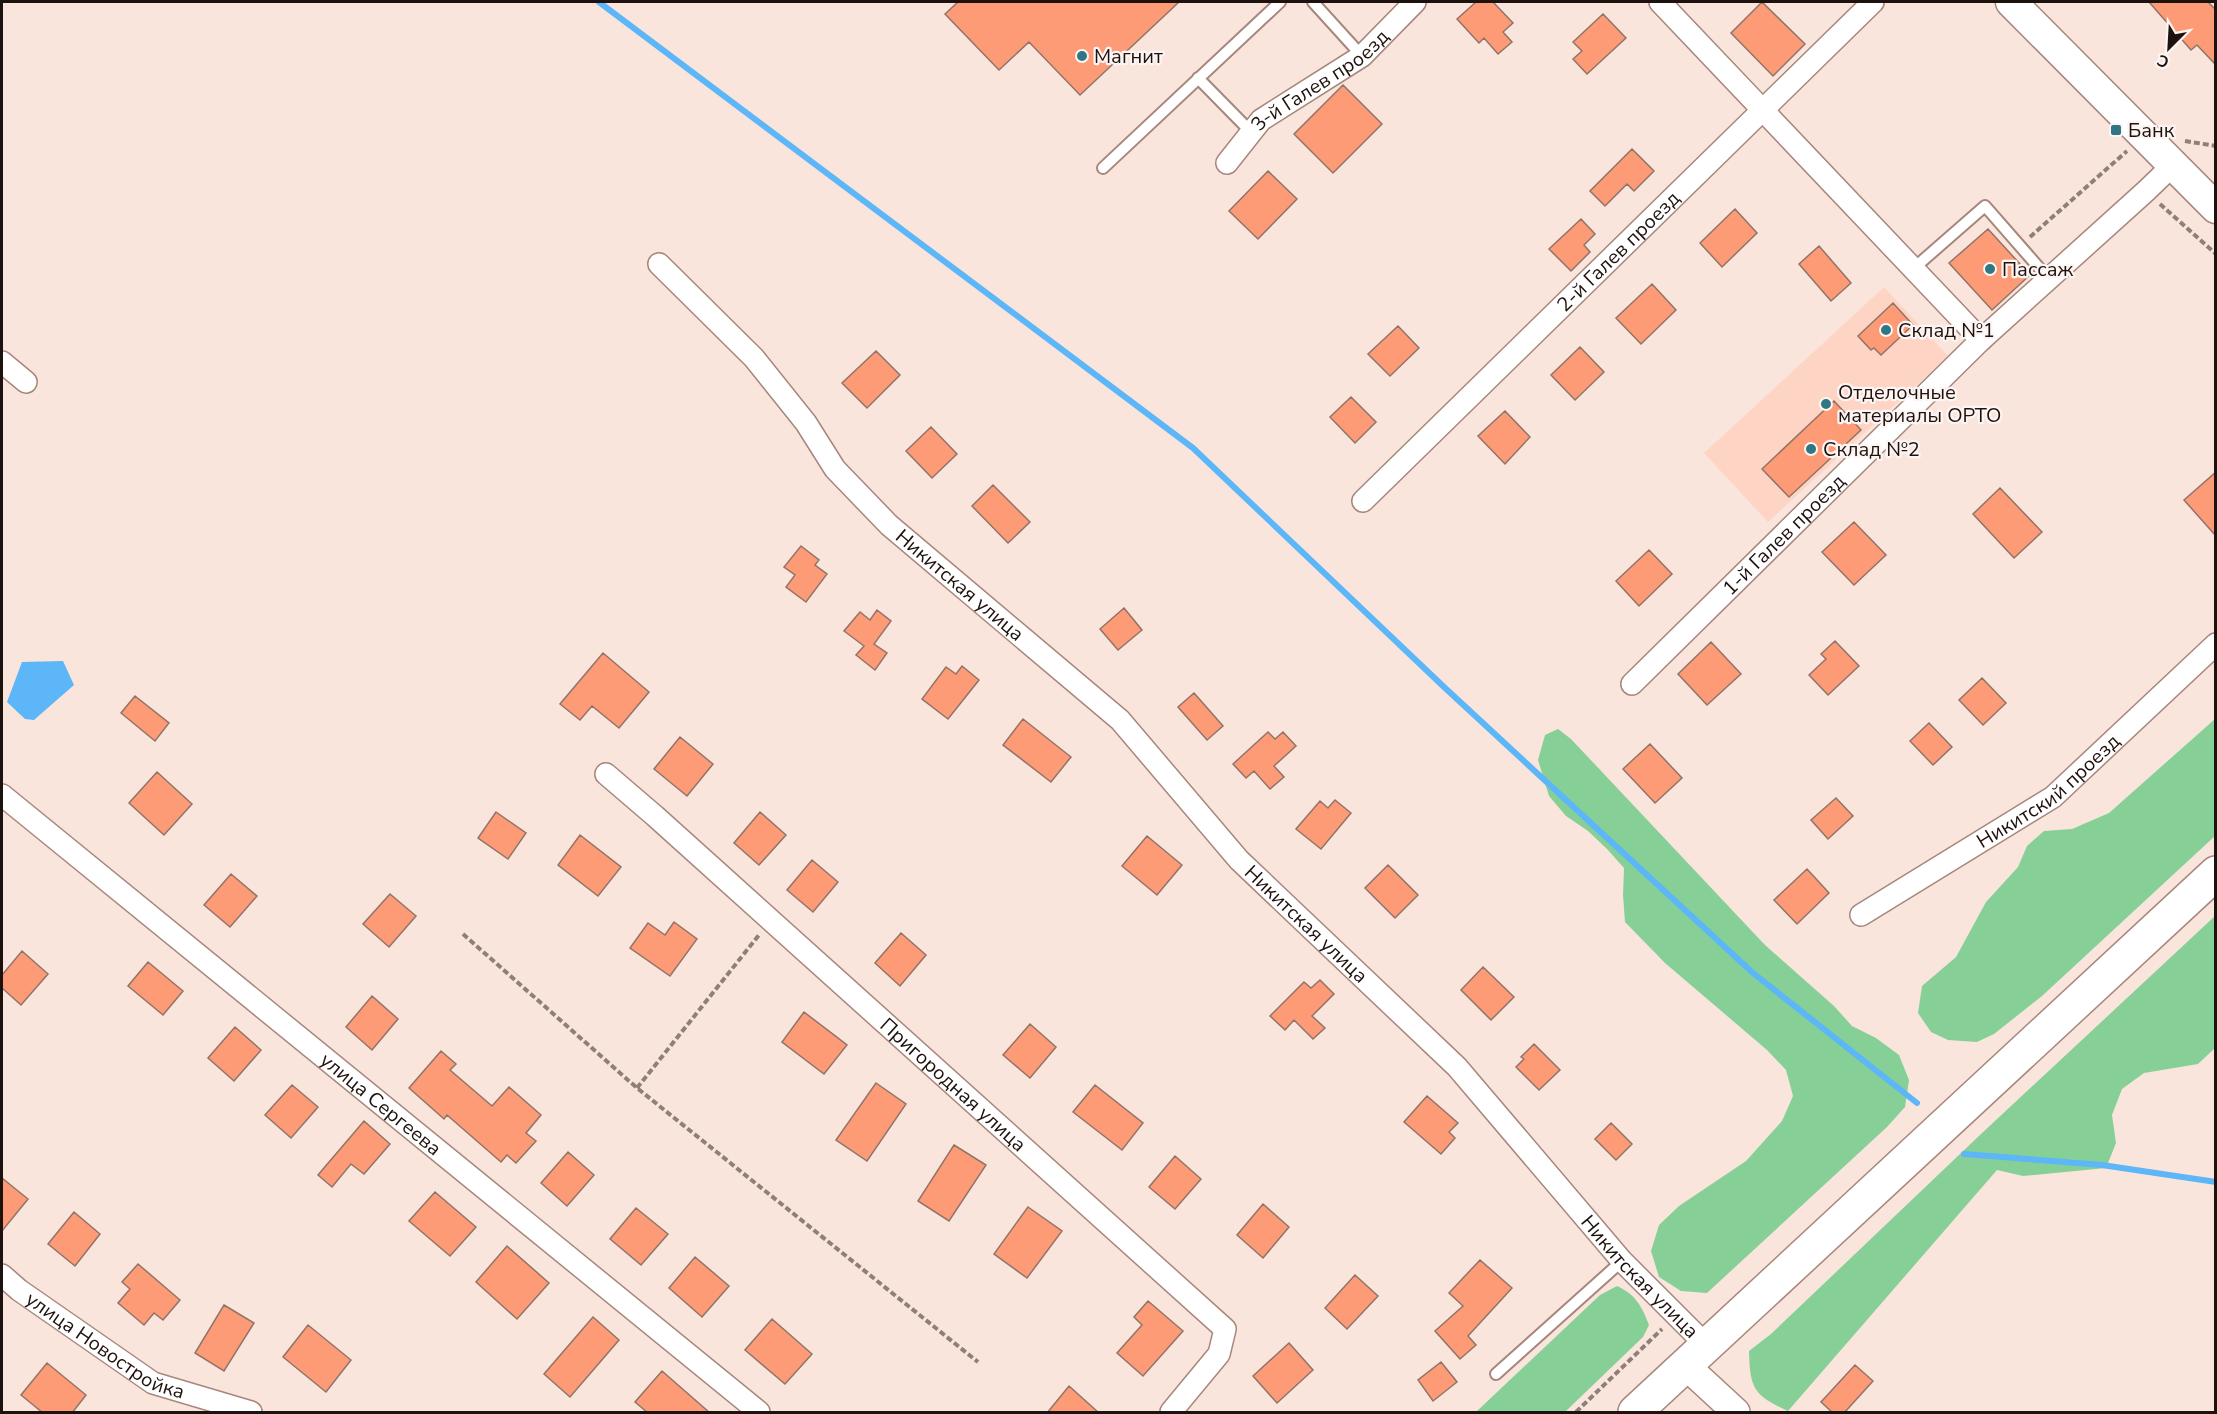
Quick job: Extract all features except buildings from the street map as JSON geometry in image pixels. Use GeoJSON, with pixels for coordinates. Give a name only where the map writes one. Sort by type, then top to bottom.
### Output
{"type":"FeatureCollection","features":[{"type":"Feature","properties":{"kind":"main road"},"geometry":{"type":"LineString","coordinates":[[2021,5],[2179,153],[2213,202]]}},
{"type":"Feature","properties":{"kind":"main road"},"geometry":{"type":"LineString","coordinates":[[1635,1413],[2216,873]]}},
{"type":"Feature","properties":{"kind":"street","name":"3-й Галев проезд"},"geometry":{"type":"LineString","coordinates":[[1227,163],[1261,120],[1362,56],[1415,2]]}},
{"type":"Feature","properties":{"kind":"street"},"geometry":{"type":"LineString","coordinates":[[1660,2],[1980,340]]}},
{"type":"Feature","properties":{"kind":"street","name":"2-й Галев проезд"},"geometry":{"type":"LineString","coordinates":[[1363,501],[1873,2]]}},
{"type":"Feature","properties":{"kind":"street","name":"1-й Галев проезд"},"geometry":{"type":"LineString","coordinates":[[1632,684],[1980,340],[2146,191],[2179,153]]}},
{"type":"Feature","properties":{"kind":"street","name":"Никитская улица"},"geometry":{"type":"LineString","coordinates":[[659,264],[754,358],[806,423],[835,469],[889,525],[1120,720],[1239,860],[1457,1067],[1622,1261],[1676,1315],[1695,1355]]}},
{"type":"Feature","properties":{"kind":"street"},"geometry":{"type":"LineString","coordinates":[[2,362],[26,382]]}},
{"type":"Feature","properties":{"kind":"street","name":"Никитский проезд"},"geometry":{"type":"LineString","coordinates":[[1861,915],[2053,797],[2216,644]]}},
{"type":"Feature","properties":{"kind":"street","name":"Пригородная улица"},"geometry":{"type":"LineString","coordinates":[[606,774],[1225,1329],[1220,1354],[1171,1413]]}},
{"type":"Feature","properties":{"kind":"street","name":"улица Сергеева"},"geometry":{"type":"LineString","coordinates":[[2,795],[759,1413]]}},
{"type":"Feature","properties":{"kind":"street","name":"улица Новостройка"},"geometry":{"type":"LineString","coordinates":[[2,1275],[19,1290],[153,1383],[251,1413]]}},
{"type":"Feature","properties":{"kind":"street"},"geometry":{"type":"LineString","coordinates":[[1695,1355],[1736,1413]]}},
{"type":"Feature","properties":{"kind":"lane"},"geometry":{"type":"LineString","coordinates":[[1103,168],[1280,2]]}},
{"type":"Feature","properties":{"kind":"lane"},"geometry":{"type":"LineString","coordinates":[[1313,2],[1362,56]]}},
{"type":"Feature","properties":{"kind":"lane"},"geometry":{"type":"LineString","coordinates":[[1198,78],[1251,132]]}},
{"type":"Feature","properties":{"kind":"lane"},"geometry":{"type":"LineString","coordinates":[[1913,269],[1985,206],[2048,278]]}},
{"type":"Feature","properties":{"kind":"lane"},"geometry":{"type":"LineString","coordinates":[[1496,1374],[1622,1261]]}},
{"type":"Feature","properties":{"kind":"path"},"geometry":{"type":"LineString","coordinates":[[2020,246],[2135,144]]}},
{"type":"Feature","properties":{"kind":"path"},"geometry":{"type":"LineString","coordinates":[[2179,153],[2216,146]]}},
{"type":"Feature","properties":{"kind":"path"},"geometry":{"type":"LineString","coordinates":[[2146,191],[2216,254]]}},
{"type":"Feature","properties":{"kind":"path"},"geometry":{"type":"LineString","coordinates":[[637,1088],[771,920]]}},
{"type":"Feature","properties":{"kind":"path"},"geometry":{"type":"LineString","coordinates":[[463,934],[637,1088],[978,1362]]}},
{"type":"Feature","properties":{"kind":"path"},"geometry":{"type":"LineString","coordinates":[[1576,1413],[1676,1315]]}},
{"type":"Feature","properties":{"kind":"shaded area","name":"Отделочные материалы ОРТО"},"geometry":{"type":"Polygon","coordinates":[[[1884,287],[1948,356],[1768,522],[1704,453],[1884,287]]]}},
{"type":"Feature","properties":{"kind":"green space"},"geometry":{"type":"Polygon","coordinates":[[[2215,719],[2215,836],[2042,996],[1994,1034],[1977,1042],[1948,1040],[1931,1032],[1918,1013],[1922,986],[1956,957],[1986,902],[2018,867],[2027,846],[2044,831],[2072,829],[2109,813],[2215,719]]]}},
{"type":"Feature","properties":{"kind":"green space"},"geometry":{"type":"Polygon","coordinates":[[[1558,729],[1571,739],[1765,945],[1834,1006],[1852,1026],[1876,1038],[1899,1055],[1909,1080],[1905,1107],[1887,1127],[1707,1293],[1681,1291],[1659,1277],[1651,1251],[1659,1225],[1679,1206],[1746,1161],[1782,1121],[1793,1096],[1786,1070],[1767,1050],[1665,963],[1625,922],[1624,868],[1588,831],[1566,816],[1549,796],[1538,760],[1545,735],[1558,729]]]}},
{"type":"Feature","properties":{"kind":"green space"},"geometry":{"type":"Polygon","coordinates":[[[2215,916],[2215,1048],[2198,1064],[2144,1073],[2122,1089],[2112,1115],[2116,1143],[2106,1168],[2023,1176],[1997,1170],[1788,1411],[1761,1395],[1753,1382],[1749,1351],[1771,1334],[2215,916]]]}},
{"type":"Feature","properties":{"kind":"green space"},"geometry":{"type":"Polygon","coordinates":[[[1617,1286],[1637,1301],[1649,1325],[1643,1337],[1565,1412],[1476,1412],[1600,1295],[1617,1286]]]}},
{"type":"Feature","properties":{"kind":"water"},"geometry":{"type":"Polygon","coordinates":[[[63,661],[74,685],[34,720],[25,719],[7,702],[22,662],[63,661]]]}},
{"type":"Feature","properties":{"kind":"waterway"},"geometry":{"type":"LineString","coordinates":[[599,2],[1193,448],[1444,687],[1753,973],[1917,1103]]}},
{"type":"Feature","properties":{"kind":"waterway"},"geometry":{"type":"LineString","coordinates":[[1964,1154],[2102,1165],[2216,1182]]}},
{"type":"Feature","properties":{"kind":"place","name":"Магнит"},"geometry":{"type":"Point","coordinates":[1082,56]}},
{"type":"Feature","properties":{"kind":"place","name":"Банк"},"geometry":{"type":"Point","coordinates":[2116,130]}},
{"type":"Feature","properties":{"kind":"place","name":"Пассаж"},"geometry":{"type":"Point","coordinates":[1990,269]}},
{"type":"Feature","properties":{"kind":"place","name":"Склад №1"},"geometry":{"type":"Point","coordinates":[1886,330]}},
{"type":"Feature","properties":{"kind":"place","name":"Отделочные материалы ОРТО"},"geometry":{"type":"Point","coordinates":[1826,404]}},
{"type":"Feature","properties":{"kind":"place","name":"Склад №2"},"geometry":{"type":"Point","coordinates":[1811,449]}}]}
